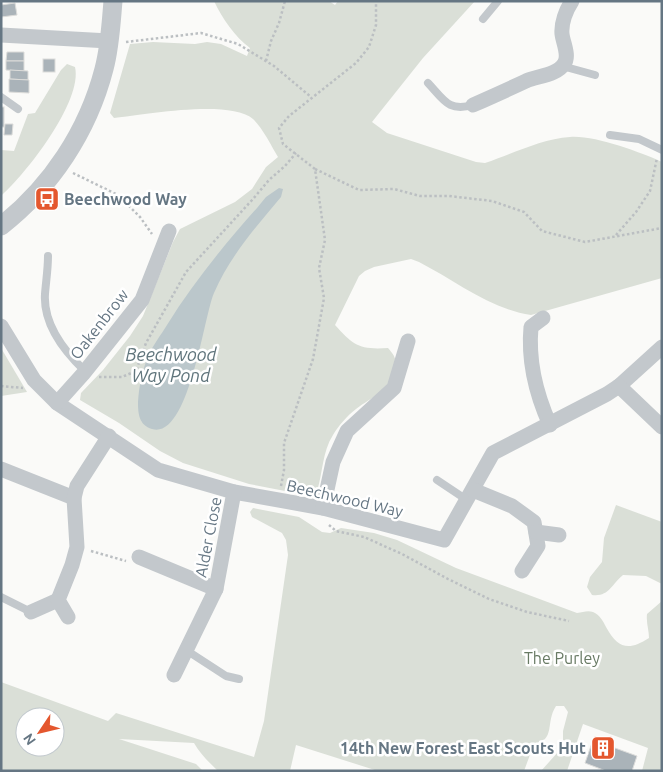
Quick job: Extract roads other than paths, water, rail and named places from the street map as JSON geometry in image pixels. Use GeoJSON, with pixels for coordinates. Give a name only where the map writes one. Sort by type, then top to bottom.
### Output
{"type":"FeatureCollection","features":[{"type":"Feature","properties":{"kind":"street"},"geometry":{"type":"LineString","coordinates":[[1,226],[17,214],[41,190],[60,165],[84,124],[104,69],[113,1]]}},
{"type":"Feature","properties":{"kind":"street"},"geometry":{"type":"LineString","coordinates":[[474,105],[529,80],[547,74],[565,63],[566,55],[562,26],[567,3]]}},
{"type":"Feature","properties":{"kind":"street"},"geometry":{"type":"LineString","coordinates":[[1,35],[109,41]]}},
{"type":"Feature","properties":{"kind":"street","name":"Oakenbrow"},"geometry":{"type":"LineString","coordinates":[[57,403],[142,300],[169,231]]}},
{"type":"Feature","properties":{"kind":"street"},"geometry":{"type":"LineString","coordinates":[[543,318],[531,327],[530,343],[535,378],[542,406],[550,425]]}},
{"type":"Feature","properties":{"kind":"street","name":"Beechwood Way"},"geometry":{"type":"LineString","coordinates":[[1,326],[34,380],[57,403],[158,470],[234,492],[323,508],[444,540],[493,453],[550,425],[620,386],[662,347]]}},
{"type":"Feature","properties":{"kind":"street"},"geometry":{"type":"LineString","coordinates":[[323,508],[333,462],[347,431],[394,388],[408,342]]}},
{"type":"Feature","properties":{"kind":"street"},"geometry":{"type":"LineString","coordinates":[[620,386],[662,427]]}},
{"type":"Feature","properties":{"kind":"street"},"geometry":{"type":"LineString","coordinates":[[31,612],[58,600],[72,565],[76,547],[74,498],[77,486],[108,436]]}},
{"type":"Feature","properties":{"kind":"street"},"geometry":{"type":"LineString","coordinates":[[1,469],[74,498]]}},
{"type":"Feature","properties":{"kind":"street","name":"Alder Close"},"geometry":{"type":"LineString","coordinates":[[174,675],[216,589],[234,492]]}},
{"type":"Feature","properties":{"kind":"street"},"geometry":{"type":"LineString","coordinates":[[470,495],[512,506],[534,522],[538,546],[522,571]]}},
{"type":"Feature","properties":{"kind":"street"},"geometry":{"type":"LineString","coordinates":[[536,532],[559,535]]}},
{"type":"Feature","properties":{"kind":"street","name":"Alder Close"},"geometry":{"type":"LineString","coordinates":[[140,557],[216,589]]}},
{"type":"Feature","properties":{"kind":"street"},"geometry":{"type":"LineString","coordinates":[[58,600],[68,617]]}},
{"type":"Feature","properties":{"kind":"lane"},"geometry":{"type":"LineString","coordinates":[[483,19],[498,1]]}},
{"type":"Feature","properties":{"kind":"lane"},"geometry":{"type":"LineString","coordinates":[[562,66],[596,75]]}},
{"type":"Feature","properties":{"kind":"lane"},"geometry":{"type":"LineString","coordinates":[[428,83],[446,103],[454,108],[474,105]]}},
{"type":"Feature","properties":{"kind":"lane"},"geometry":{"type":"LineString","coordinates":[[1,97],[18,109]]}},
{"type":"Feature","properties":{"kind":"lane"},"geometry":{"type":"LineString","coordinates":[[610,135],[639,139],[661,150]]}},
{"type":"Feature","properties":{"kind":"lane"},"geometry":{"type":"LineString","coordinates":[[48,256],[45,294],[46,309],[56,334],[71,358],[84,372]]}},
{"type":"Feature","properties":{"kind":"lane"},"geometry":{"type":"LineString","coordinates":[[438,480],[470,495]]}},
{"type":"Feature","properties":{"kind":"lane"},"geometry":{"type":"LineString","coordinates":[[1,597],[31,612]]}},
{"type":"Feature","properties":{"kind":"lane"},"geometry":{"type":"LineString","coordinates":[[186,650],[226,676],[239,679]]}},
{"type":"Feature","properties":{"kind":"water","name":"Beechwood Way Pond"},"geometry":{"type":"Polygon","coordinates":[[[279,188],[283,189],[281,197],[253,231],[220,279],[210,306],[193,373],[185,397],[176,415],[165,427],[152,429],[144,425],[138,411],[138,402],[142,373],[152,349],[187,294],[209,265],[266,197],[279,188]]]}},
{"type":"Feature","properties":{"kind":"place","name":"Beechwood Way"},"geometry":{"type":"Point","coordinates":[47,199]}},
{"type":"Feature","properties":{"kind":"place","name":"14th New Forest East Scouts Hut"},"geometry":{"type":"Point","coordinates":[603,748]}},
{"type":"Feature","properties":{"kind":"park label","name":"The Purley"},"geometry":{"type":"Point","coordinates":[562,658]}}]}
